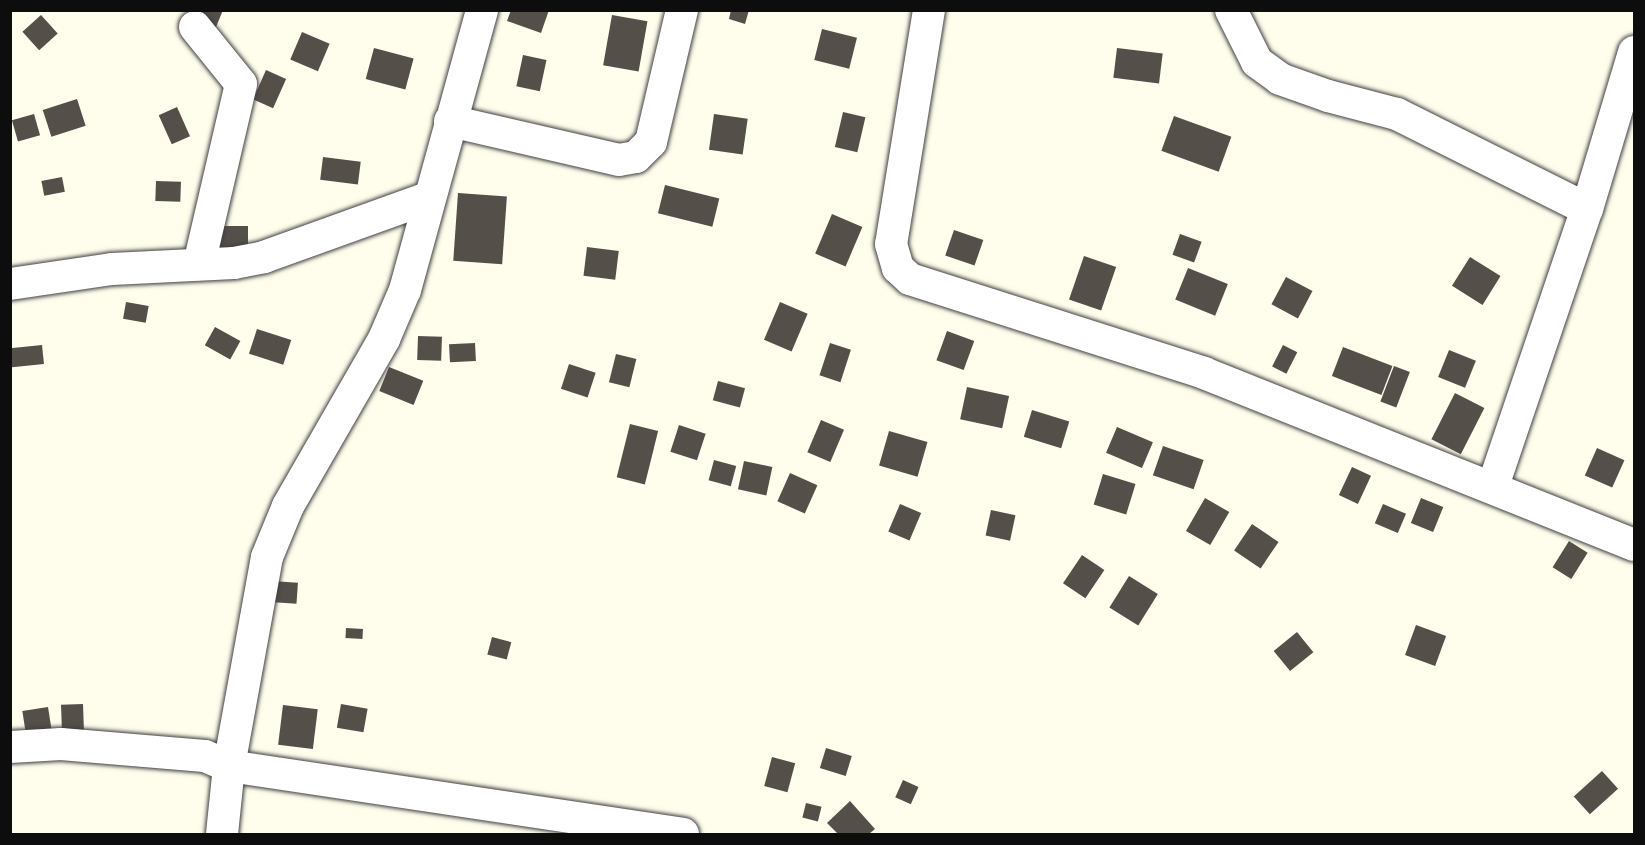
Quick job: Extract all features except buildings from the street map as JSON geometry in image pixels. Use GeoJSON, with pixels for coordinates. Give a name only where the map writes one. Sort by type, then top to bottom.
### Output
{"type":"FeatureCollection","features":[{"type":"Feature","properties":{"kind":"street"},"geometry":{"type":"LineString","coordinates":[[222,834],[229,766],[267,557],[288,506],[384,339],[405,290],[428,198],[482,10]]}},
{"type":"Feature","properties":{"kind":"street"},"geometry":{"type":"LineString","coordinates":[[450,121],[619,160],[636,157],[651,142],[682,10]]}},
{"type":"Feature","properties":{"kind":"street"},"geometry":{"type":"LineString","coordinates":[[929,10],[891,244],[898,268],[910,279],[1204,373],[1493,486],[1635,545]]}},
{"type":"Feature","properties":{"kind":"street"},"geometry":{"type":"LineString","coordinates":[[1230,10],[1257,62],[1280,79],[1328,96],[1397,114],[1587,210]]}},
{"type":"Feature","properties":{"kind":"street"},"geometry":{"type":"LineString","coordinates":[[195,27],[241,84],[199,264]]}},
{"type":"Feature","properties":{"kind":"street"},"geometry":{"type":"LineString","coordinates":[[1493,486],[1587,210],[1635,52]]}},
{"type":"Feature","properties":{"kind":"street"},"geometry":{"type":"LineString","coordinates":[[10,284],[111,269],[199,264],[264,257],[428,198]]}},
{"type":"Feature","properties":{"kind":"street"},"geometry":{"type":"LineString","coordinates":[[10,747],[113,747],[205,756],[229,766],[669,833]]}}]}
